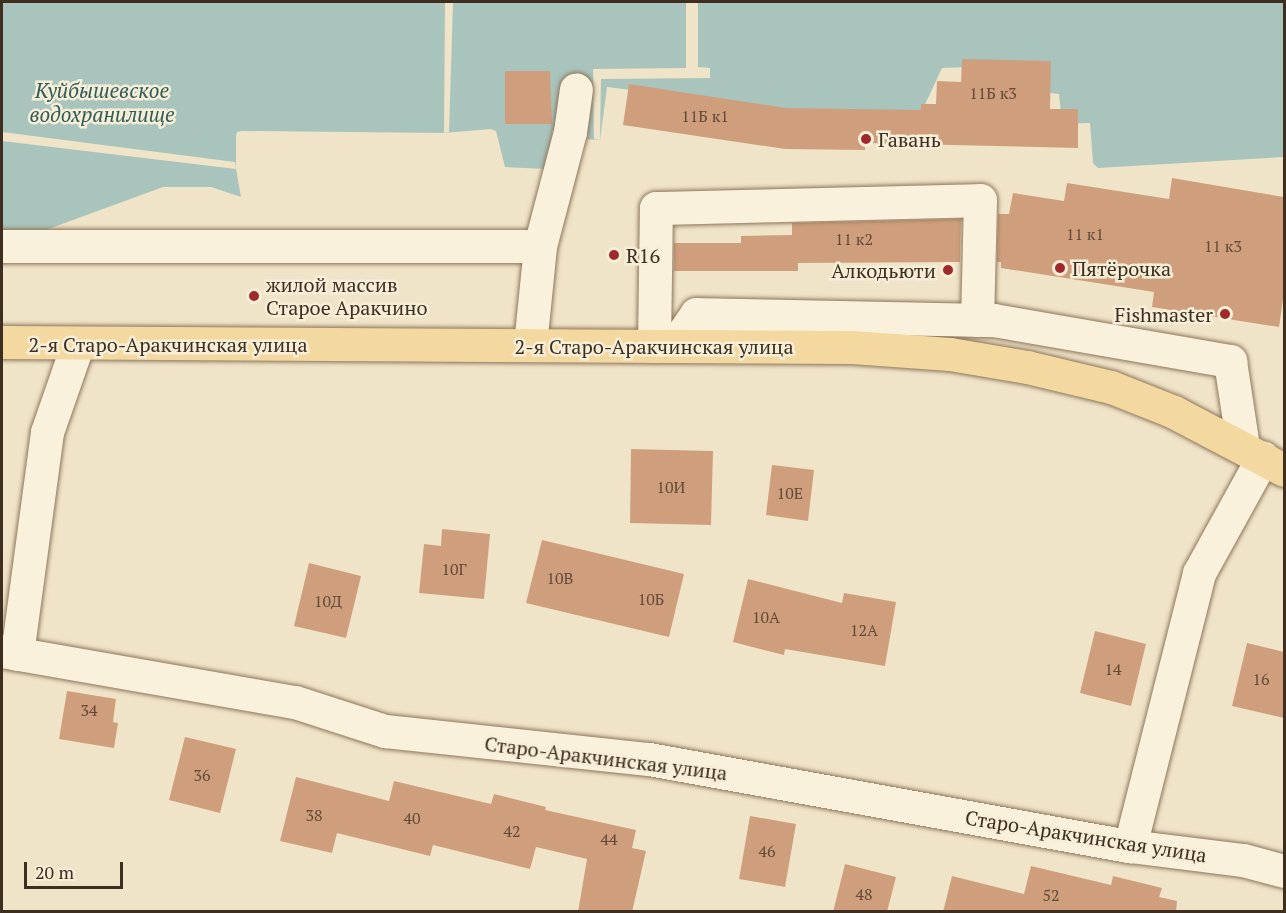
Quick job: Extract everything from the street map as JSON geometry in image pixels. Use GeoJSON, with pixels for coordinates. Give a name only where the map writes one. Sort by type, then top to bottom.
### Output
{"type":"FeatureCollection","features":[{"type":"Feature","properties":{"kind":"main road","name":"2-я Старо-Аракчинская улица"},"geometry":{"type":"LineString","coordinates":[[2,342],[852,347],[950,354],[1005,363],[1111,387],[1174,412],[1264,458]]}},
{"type":"Feature","properties":{"kind":"street"},"geometry":{"type":"LineString","coordinates":[[530,345],[540,246],[570,132],[576,89]]}},
{"type":"Feature","properties":{"kind":"street"},"geometry":{"type":"LineString","coordinates":[[664,346],[656,208],[980,200],[977,320]]}},
{"type":"Feature","properties":{"kind":"street"},"geometry":{"type":"LineString","coordinates":[[2,246],[540,246]]}},
{"type":"Feature","properties":{"kind":"street"},"geometry":{"type":"LineString","coordinates":[[664,346],[696,314],[994,320],[1230,361],[1264,458],[1199,573],[1130,846]]}},
{"type":"Feature","properties":{"kind":"street"},"geometry":{"type":"LineString","coordinates":[[9,652],[48,432],[78,344]]}},
{"type":"Feature","properties":{"kind":"street","name":"Старо-Аракчинская улица"},"geometry":{"type":"LineString","coordinates":[[9,652],[295,702],[386,731],[649,759],[1130,846],[1243,860],[1284,871]]}},
{"type":"Feature","properties":{"kind":"water","name":"Куйбышевское водохранилище"},"geometry":{"type":"Polygon","coordinates":[[[2,2],[1284,2],[1284,157],[1098,168],[1093,163],[1090,123],[1062,124],[1059,94],[1050,93],[1001,66],[942,68],[922,111],[910,115],[766,107],[607,87],[600,140],[582,139],[552,130],[551,166],[547,169],[505,167],[496,131],[491,129],[444,133],[242,131],[237,132],[236,136],[236,169],[241,197],[211,187],[163,187],[2,246],[2,2]]]}},
{"type":"Feature","properties":{"kind":"pier"},"geometry":{"type":"Polygon","coordinates":[[[445,2],[453,2],[449,132],[444,133],[445,2]]]}},
{"type":"Feature","properties":{"kind":"pier"},"geometry":{"type":"Polygon","coordinates":[[[686,2],[698,2],[698,67],[710,68],[710,78],[601,79],[600,140],[594,139],[593,69],[686,68],[686,2]]]}},
{"type":"Feature","properties":{"kind":"pier"},"geometry":{"type":"Polygon","coordinates":[[[2,132],[235,162],[236,169],[2,141],[2,132]]]}},
{"type":"Feature","properties":{"kind":"building"},"geometry":{"type":"Polygon","coordinates":[[[962,59],[1051,61],[1050,109],[1078,109],[1078,148],[865,143],[865,150],[785,149],[623,125],[629,84],[786,108],[921,110],[921,104],[936,104],[937,81],[961,82],[962,59]]]}},
{"type":"Feature","properties":{"kind":"building"},"geometry":{"type":"Polygon","coordinates":[[[505,71],[550,71],[552,124],[505,124],[505,71]]]}},
{"type":"Feature","properties":{"kind":"building"},"geometry":{"type":"Polygon","coordinates":[[[1172,178],[1284,197],[1284,292],[1279,327],[1152,307],[1154,292],[1001,268],[1001,262],[997,262],[998,214],[1009,214],[1013,193],[1064,201],[1067,183],[1169,199],[1172,178]]]}},
{"type":"Feature","properties":{"kind":"building"},"geometry":{"type":"Polygon","coordinates":[[[961,219],[960,262],[798,263],[798,271],[674,271],[674,243],[741,243],[741,236],[792,235],[792,223],[961,219]]]}},
{"type":"Feature","properties":{"kind":"building"},"geometry":{"type":"Polygon","coordinates":[[[631,449],[713,451],[711,525],[630,523],[631,449]]]}},
{"type":"Feature","properties":{"kind":"building"},"geometry":{"type":"Polygon","coordinates":[[[772,465],[814,470],[808,521],[766,515],[772,465]]]}},
{"type":"Feature","properties":{"kind":"building"},"geometry":{"type":"Polygon","coordinates":[[[442,529],[490,534],[484,599],[419,593],[424,544],[441,546],[442,529]]]}},
{"type":"Feature","properties":{"kind":"building"},"geometry":{"type":"Polygon","coordinates":[[[542,540],[684,574],[669,637],[526,603],[542,540]]]}},
{"type":"Feature","properties":{"kind":"building"},"geometry":{"type":"Polygon","coordinates":[[[309,563],[361,576],[346,638],[294,626],[309,563]]]}},
{"type":"Feature","properties":{"kind":"building"},"geometry":{"type":"Polygon","coordinates":[[[748,579],[842,603],[844,593],[896,602],[885,666],[785,649],[784,655],[733,642],[748,579]]]}},
{"type":"Feature","properties":{"kind":"building"},"geometry":{"type":"Polygon","coordinates":[[[1095,631],[1146,644],[1131,706],[1080,693],[1095,631]]]}},
{"type":"Feature","properties":{"kind":"building"},"geometry":{"type":"Polygon","coordinates":[[[1247,643],[1284,652],[1284,718],[1232,706],[1247,643]]]}},
{"type":"Feature","properties":{"kind":"building"},"geometry":{"type":"Polygon","coordinates":[[[67,691],[116,699],[113,722],[118,723],[114,748],[59,739],[67,691]]]}},
{"type":"Feature","properties":{"kind":"building"},"geometry":{"type":"Polygon","coordinates":[[[185,737],[236,749],[220,813],[169,800],[185,737]]]}},
{"type":"Feature","properties":{"kind":"building"},"geometry":{"type":"Polygon","coordinates":[[[296,777],[389,801],[394,781],[491,804],[494,794],[546,807],[545,810],[636,830],[632,848],[646,851],[632,912],[578,912],[587,859],[536,847],[530,869],[433,845],[430,856],[337,833],[332,853],[280,841],[296,777]]]}},
{"type":"Feature","properties":{"kind":"building"},"geometry":{"type":"Polygon","coordinates":[[[750,816],[796,824],[785,887],[739,879],[750,816]]]}},
{"type":"Feature","properties":{"kind":"building"},"geometry":{"type":"Polygon","coordinates":[[[845,864],[896,877],[887,912],[833,912],[845,864]]]}},
{"type":"Feature","properties":{"kind":"building"},"geometry":{"type":"Polygon","coordinates":[[[1031,866],[1111,885],[1113,876],[1162,888],[1159,897],[1177,901],[1176,912],[943,912],[952,876],[1024,894],[1031,866]]]}},
{"type":"Feature","properties":{"kind":"place","name":"Гавань"},"geometry":{"type":"Point","coordinates":[866,139]}},
{"type":"Feature","properties":{"kind":"place","name":"R16"},"geometry":{"type":"Point","coordinates":[614,255]}},
{"type":"Feature","properties":{"kind":"place","name":"Пятёрочка"},"geometry":{"type":"Point","coordinates":[1060,268]}},
{"type":"Feature","properties":{"kind":"place","name":"Алкодьюти"},"geometry":{"type":"Point","coordinates":[948,270]}},
{"type":"Feature","properties":{"kind":"place","name":"жилой массив Старое Аракчино"},"geometry":{"type":"Point","coordinates":[254,296]}},
{"type":"Feature","properties":{"kind":"place","name":"Fishmaster"},"geometry":{"type":"Point","coordinates":[1225,314]}}]}
